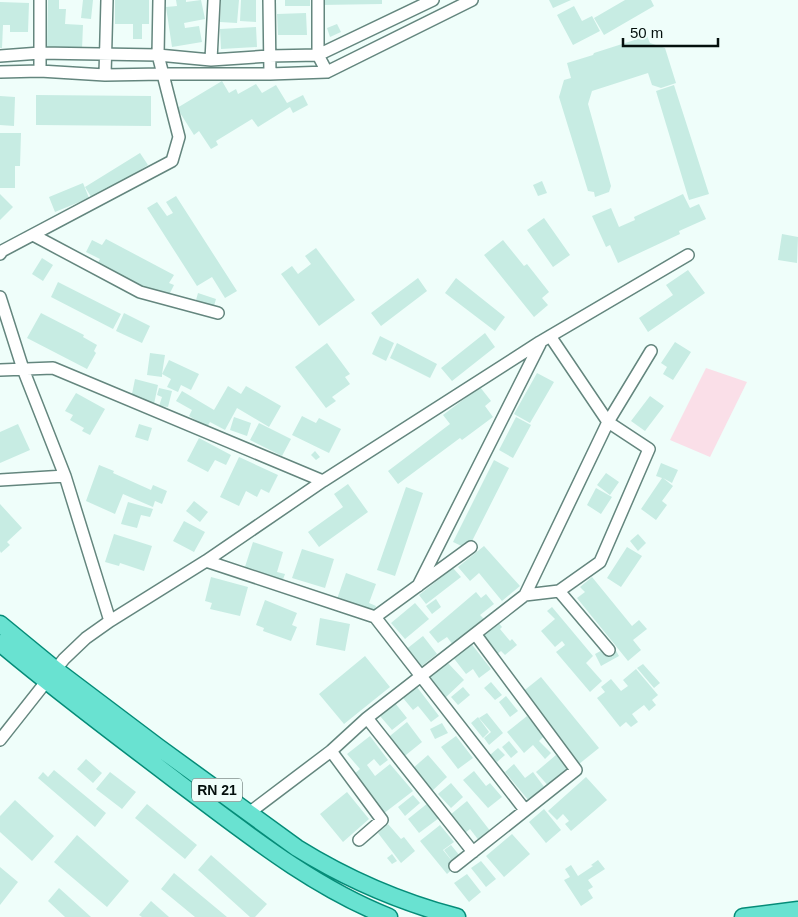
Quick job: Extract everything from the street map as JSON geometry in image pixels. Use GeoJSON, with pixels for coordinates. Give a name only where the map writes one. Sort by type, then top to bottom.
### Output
{"type":"FeatureCollection","features":[{"type":"Feature","properties":{"kind":"main road","name":"RN 21"},"geometry":{"type":"LineString","coordinates":[[0,624],[51,675],[288,863],[344,897],[389,917]]}},
{"type":"Feature","properties":{"kind":"main road","name":"RN 21"},"geometry":{"type":"LineString","coordinates":[[0,643],[51,675],[297,848],[344,875],[396,898],[457,917]]}},
{"type":"Feature","properties":{"kind":"main road"},"geometry":{"type":"LineString","coordinates":[[743,917],[798,910]]}},
{"type":"Feature","properties":{"kind":"street"},"geometry":{"type":"LineString","coordinates":[[40,0],[40,71]]}},
{"type":"Feature","properties":{"kind":"street"},"geometry":{"type":"LineString","coordinates":[[105,75],[106,0]]}},
{"type":"Feature","properties":{"kind":"street"},"geometry":{"type":"LineString","coordinates":[[0,254],[2,250],[172,161],[179,137],[158,55],[159,0]]}},
{"type":"Feature","properties":{"kind":"street"},"geometry":{"type":"LineString","coordinates":[[211,60],[214,0]]}},
{"type":"Feature","properties":{"kind":"street"},"geometry":{"type":"LineString","coordinates":[[270,0],[270,74]]}},
{"type":"Feature","properties":{"kind":"street"},"geometry":{"type":"LineString","coordinates":[[318,0],[318,55],[327,72]]}},
{"type":"Feature","properties":{"kind":"street"},"geometry":{"type":"LineString","coordinates":[[0,56],[40,52],[158,55],[211,60],[318,55],[433,0]]}},
{"type":"Feature","properties":{"kind":"street"},"geometry":{"type":"LineString","coordinates":[[0,72],[40,71],[105,75],[327,72],[472,0]]}},
{"type":"Feature","properties":{"kind":"street"},"geometry":{"type":"LineString","coordinates":[[33,234],[140,292],[218,313]]}},
{"type":"Feature","properties":{"kind":"street"},"geometry":{"type":"LineString","coordinates":[[0,740],[74,648],[110,621],[206,562],[323,481],[545,339],[688,255]]}},
{"type":"Feature","properties":{"kind":"street"},"geometry":{"type":"LineString","coordinates":[[0,297],[24,369],[65,476],[110,621]]}},
{"type":"Feature","properties":{"kind":"street"},"geometry":{"type":"LineString","coordinates":[[525,596],[559,591],[600,562],[649,448],[608,422],[545,339]]}},
{"type":"Feature","properties":{"kind":"street"},"geometry":{"type":"LineString","coordinates":[[418,586],[545,339]]}},
{"type":"Feature","properties":{"kind":"street"},"geometry":{"type":"LineString","coordinates":[[249,813],[331,751],[367,718],[525,596],[608,422],[651,351]]}},
{"type":"Feature","properties":{"kind":"street"},"geometry":{"type":"LineString","coordinates":[[0,370],[53,368],[323,481]]}},
{"type":"Feature","properties":{"kind":"street"},"geometry":{"type":"LineString","coordinates":[[0,480],[65,476]]}},
{"type":"Feature","properties":{"kind":"street"},"geometry":{"type":"LineString","coordinates":[[375,617],[472,547]]}},
{"type":"Feature","properties":{"kind":"street"},"geometry":{"type":"LineString","coordinates":[[206,562],[375,617],[525,810]]}},
{"type":"Feature","properties":{"kind":"street"},"geometry":{"type":"LineString","coordinates":[[559,591],[609,650]]}},
{"type":"Feature","properties":{"kind":"street"},"geometry":{"type":"LineString","coordinates":[[455,866],[576,770],[476,635]]}},
{"type":"Feature","properties":{"kind":"street"},"geometry":{"type":"LineString","coordinates":[[367,718],[473,852]]}},
{"type":"Feature","properties":{"kind":"street"},"geometry":{"type":"LineString","coordinates":[[331,751],[382,820],[359,840]]}},
{"type":"Feature","properties":{"kind":"shaded area"},"geometry":{"type":"Polygon","coordinates":[[[706,368],[747,382],[710,457],[670,440],[706,368]]]}},
{"type":"Feature","properties":{"kind":"building"},"geometry":{"type":"Polygon","coordinates":[[[48,0],[59,0],[59,9],[66,9],[65,24],[83,25],[82,49],[47,48],[48,0]]]}},
{"type":"Feature","properties":{"kind":"building"},"geometry":{"type":"Polygon","coordinates":[[[83,0],[93,0],[91,19],[81,18],[83,0]]]}},
{"type":"Feature","properties":{"kind":"building"},"geometry":{"type":"Polygon","coordinates":[[[115,0],[149,0],[149,24],[142,24],[142,39],[133,39],[133,24],[115,24],[115,0]]]}},
{"type":"Feature","properties":{"kind":"building"},"geometry":{"type":"Polygon","coordinates":[[[176,0],[186,0],[186,2],[201,0],[205,19],[184,23],[185,28],[199,26],[202,42],[172,47],[166,7],[177,6],[176,0]]]}},
{"type":"Feature","properties":{"kind":"building"},"geometry":{"type":"Polygon","coordinates":[[[221,0],[239,0],[237,23],[220,22],[221,0]]]}},
{"type":"Feature","properties":{"kind":"building"},"geometry":{"type":"Polygon","coordinates":[[[241,0],[256,0],[256,22],[240,21],[241,0]]]}},
{"type":"Feature","properties":{"kind":"building"},"geometry":{"type":"Polygon","coordinates":[[[285,0],[310,0],[310,6],[285,6],[285,0]]]}},
{"type":"Feature","properties":{"kind":"building"},"geometry":{"type":"Polygon","coordinates":[[[319,0],[382,0],[382,4],[320,5],[319,0]]]}},
{"type":"Feature","properties":{"kind":"building"},"geometry":{"type":"Polygon","coordinates":[[[549,0],[571,0],[553,8],[549,0]]]}},
{"type":"Feature","properties":{"kind":"building"},"geometry":{"type":"Polygon","coordinates":[[[625,0],[651,0],[654,6],[604,35],[594,18],[625,0]]]}},
{"type":"Feature","properties":{"kind":"building"},"geometry":{"type":"Polygon","coordinates":[[[0,2],[29,3],[28,32],[10,32],[10,25],[3,25],[2,48],[0,48],[0,2]]]}},
{"type":"Feature","properties":{"kind":"building"},"geometry":{"type":"Polygon","coordinates":[[[574,6],[582,21],[592,16],[600,31],[573,45],[557,15],[574,6]]]}},
{"type":"Feature","properties":{"kind":"building"},"geometry":{"type":"Polygon","coordinates":[[[306,13],[307,35],[278,35],[277,14],[306,13]]]}},
{"type":"Feature","properties":{"kind":"building"},"geometry":{"type":"Polygon","coordinates":[[[337,24],[341,32],[330,37],[327,28],[337,24]]]}},
{"type":"Feature","properties":{"kind":"building"},"geometry":{"type":"Polygon","coordinates":[[[256,27],[257,47],[221,49],[220,29],[256,27]]]}},
{"type":"Feature","properties":{"kind":"building"},"geometry":{"type":"Polygon","coordinates":[[[647,36],[650,43],[665,48],[676,83],[661,88],[652,85],[648,73],[592,91],[588,104],[611,186],[609,192],[595,197],[594,192],[588,191],[559,97],[564,80],[571,78],[567,63],[647,36]]]}},
{"type":"Feature","properties":{"kind":"building"},"geometry":{"type":"Polygon","coordinates":[[[222,81],[229,93],[236,89],[238,94],[256,84],[262,93],[276,85],[287,103],[303,95],[308,105],[293,113],[290,107],[258,127],[252,119],[216,141],[218,145],[211,149],[199,131],[194,135],[177,108],[222,81]]]}},
{"type":"Feature","properties":{"kind":"building"},"geometry":{"type":"Polygon","coordinates":[[[674,85],[709,194],[689,200],[656,91],[674,85]]]}},
{"type":"Feature","properties":{"kind":"building"},"geometry":{"type":"Polygon","coordinates":[[[36,95],[151,96],[151,126],[36,125],[36,95]]]}},
{"type":"Feature","properties":{"kind":"building"},"geometry":{"type":"Polygon","coordinates":[[[0,96],[15,97],[14,126],[0,125],[0,96]]]}},
{"type":"Feature","properties":{"kind":"building"},"geometry":{"type":"Polygon","coordinates":[[[0,133],[21,133],[20,166],[15,166],[15,188],[0,188],[0,133]]]}},
{"type":"Feature","properties":{"kind":"building"},"geometry":{"type":"Polygon","coordinates":[[[140,153],[148,165],[93,200],[85,187],[140,153]]]}},
{"type":"Feature","properties":{"kind":"building"},"geometry":{"type":"Polygon","coordinates":[[[542,181],[547,193],[538,196],[533,185],[542,181]]]}},
{"type":"Feature","properties":{"kind":"building"},"geometry":{"type":"Polygon","coordinates":[[[83,183],[89,198],[55,212],[49,197],[83,183]]]}},
{"type":"Feature","properties":{"kind":"building"},"geometry":{"type":"Polygon","coordinates":[[[0,194],[13,207],[0,220],[0,194]]]}},
{"type":"Feature","properties":{"kind":"building"},"geometry":{"type":"Polygon","coordinates":[[[683,194],[690,208],[699,204],[706,219],[679,231],[680,234],[618,263],[610,245],[606,247],[592,216],[611,208],[619,227],[635,220],[634,217],[683,194]]]}},
{"type":"Feature","properties":{"kind":"building"},"geometry":{"type":"Polygon","coordinates":[[[176,196],[237,291],[225,298],[212,277],[197,286],[147,208],[157,202],[167,216],[173,213],[166,202],[176,196]]]}},
{"type":"Feature","properties":{"kind":"building"},"geometry":{"type":"Polygon","coordinates":[[[544,218],[570,255],[553,267],[527,230],[544,218]]]}},
{"type":"Feature","properties":{"kind":"building"},"geometry":{"type":"Polygon","coordinates":[[[782,234],[798,237],[797,263],[778,260],[782,234]]]}},
{"type":"Feature","properties":{"kind":"building"},"geometry":{"type":"Polygon","coordinates":[[[106,239],[174,275],[169,283],[174,285],[166,301],[96,266],[100,259],[86,252],[92,240],[102,245],[106,239]]]}},
{"type":"Feature","properties":{"kind":"building"},"geometry":{"type":"Polygon","coordinates":[[[503,240],[524,266],[527,264],[549,292],[542,298],[548,305],[534,317],[484,255],[503,240]]]}},
{"type":"Feature","properties":{"kind":"building"},"geometry":{"type":"Polygon","coordinates":[[[316,248],[355,300],[319,326],[281,274],[292,266],[298,274],[311,264],[305,256],[316,248]]]}},
{"type":"Feature","properties":{"kind":"building"},"geometry":{"type":"Polygon","coordinates":[[[42,258],[53,265],[43,281],[32,274],[42,258]]]}},
{"type":"Feature","properties":{"kind":"building"},"geometry":{"type":"Polygon","coordinates":[[[688,270],[705,293],[648,332],[639,318],[673,295],[666,285],[688,270]]]}},
{"type":"Feature","properties":{"kind":"building"},"geometry":{"type":"Polygon","coordinates":[[[418,278],[427,291],[381,326],[371,313],[418,278]]]}},
{"type":"Feature","properties":{"kind":"building"},"geometry":{"type":"Polygon","coordinates":[[[456,278],[505,317],[495,331],[445,293],[456,278]]]}},
{"type":"Feature","properties":{"kind":"building"},"geometry":{"type":"Polygon","coordinates":[[[58,282],[121,314],[113,329],[51,297],[58,282]]]}},
{"type":"Feature","properties":{"kind":"building"},"geometry":{"type":"Polygon","coordinates":[[[198,293],[216,299],[214,306],[196,300],[198,293]]]}},
{"type":"Feature","properties":{"kind":"building"},"geometry":{"type":"Polygon","coordinates":[[[41,313],[84,335],[83,337],[97,345],[94,351],[96,353],[87,369],[27,338],[41,313]]]}},
{"type":"Feature","properties":{"kind":"building"},"geometry":{"type":"Polygon","coordinates":[[[124,313],[150,326],[142,343],[116,331],[124,313]]]}},
{"type":"Feature","properties":{"kind":"building"},"geometry":{"type":"Polygon","coordinates":[[[485,333],[495,347],[452,381],[441,368],[485,333]]]}},
{"type":"Feature","properties":{"kind":"building"},"geometry":{"type":"Polygon","coordinates":[[[380,336],[394,343],[386,361],[372,354],[380,336]]]}},
{"type":"Feature","properties":{"kind":"building"},"geometry":{"type":"Polygon","coordinates":[[[675,342],[691,352],[673,380],[663,374],[667,367],[661,363],[675,342]]]}},
{"type":"Feature","properties":{"kind":"building"},"geometry":{"type":"Polygon","coordinates":[[[327,343],[350,374],[345,377],[350,384],[332,397],[336,401],[326,408],[295,367],[327,343]]]}},
{"type":"Feature","properties":{"kind":"building"},"geometry":{"type":"Polygon","coordinates":[[[397,343],[437,364],[430,378],[390,358],[397,343]]]}},
{"type":"Feature","properties":{"kind":"building"},"geometry":{"type":"Polygon","coordinates":[[[150,353],[165,355],[162,377],[147,375],[150,353]]]}},
{"type":"Feature","properties":{"kind":"building"},"geometry":{"type":"Polygon","coordinates":[[[169,360],[199,374],[191,390],[181,385],[178,392],[167,387],[171,379],[162,374],[169,360]]]}},
{"type":"Feature","properties":{"kind":"building"},"geometry":{"type":"Polygon","coordinates":[[[537,373],[554,382],[530,423],[514,414],[537,373]]]}},
{"type":"Feature","properties":{"kind":"building"},"geometry":{"type":"Polygon","coordinates":[[[135,379],[158,385],[154,404],[131,399],[135,379]]]}},
{"type":"Feature","properties":{"kind":"building"},"geometry":{"type":"Polygon","coordinates":[[[228,386],[241,394],[246,386],[281,406],[269,427],[237,408],[225,430],[210,422],[207,427],[189,416],[192,410],[176,401],[182,391],[214,410],[228,386]]]}},
{"type":"Feature","properties":{"kind":"building"},"geometry":{"type":"Polygon","coordinates":[[[480,387],[491,401],[485,406],[493,417],[462,440],[460,438],[398,484],[388,471],[450,424],[443,415],[480,387]]]}},
{"type":"Feature","properties":{"kind":"building"},"geometry":{"type":"Polygon","coordinates":[[[159,388],[172,391],[168,407],[159,406],[162,397],[157,395],[159,388]]]}},
{"type":"Feature","properties":{"kind":"building"},"geometry":{"type":"Polygon","coordinates":[[[76,393],[105,409],[90,435],[82,431],[84,428],[70,420],[73,415],[65,411],[76,393]]]}},
{"type":"Feature","properties":{"kind":"building"},"geometry":{"type":"Polygon","coordinates":[[[650,396],[664,406],[645,431],[631,421],[650,396]]]}},
{"type":"Feature","properties":{"kind":"building"},"geometry":{"type":"Polygon","coordinates":[[[302,416],[316,423],[319,418],[341,429],[329,453],[292,435],[302,416]]]}},
{"type":"Feature","properties":{"kind":"building"},"geometry":{"type":"Polygon","coordinates":[[[234,417],[251,423],[247,436],[230,430],[234,417]]]}},
{"type":"Feature","properties":{"kind":"building"},"geometry":{"type":"Polygon","coordinates":[[[516,417],[531,425],[513,458],[499,450],[516,417]]]}},
{"type":"Feature","properties":{"kind":"building"},"geometry":{"type":"Polygon","coordinates":[[[259,423],[291,439],[282,456],[250,440],[259,423]]]}},
{"type":"Feature","properties":{"kind":"building"},"geometry":{"type":"Polygon","coordinates":[[[18,424],[30,450],[0,463],[0,432],[18,424]]]}},
{"type":"Feature","properties":{"kind":"building"},"geometry":{"type":"Polygon","coordinates":[[[139,424],[152,428],[148,441],[135,437],[139,424]]]}},
{"type":"Feature","properties":{"kind":"building"},"geometry":{"type":"Polygon","coordinates":[[[199,438],[231,455],[226,465],[215,460],[208,472],[187,461],[199,438]]]}},
{"type":"Feature","properties":{"kind":"building"},"geometry":{"type":"Polygon","coordinates":[[[315,451],[320,457],[316,460],[311,455],[315,451]]]}},
{"type":"Feature","properties":{"kind":"building"},"geometry":{"type":"Polygon","coordinates":[[[239,457],[278,475],[269,493],[261,489],[257,497],[246,491],[239,506],[220,497],[239,457]]]}},
{"type":"Feature","properties":{"kind":"building"},"geometry":{"type":"Polygon","coordinates":[[[494,460],[509,468],[468,549],[453,542],[494,460]]]}},
{"type":"Feature","properties":{"kind":"building"},"geometry":{"type":"Polygon","coordinates":[[[661,463],[678,470],[672,483],[663,478],[673,486],[662,501],[667,505],[656,520],[641,509],[662,478],[656,476],[661,463]]]}},
{"type":"Feature","properties":{"kind":"building"},"geometry":{"type":"Polygon","coordinates":[[[99,465],[151,490],[153,485],[167,491],[162,504],[155,501],[153,507],[123,494],[115,514],[86,501],[99,465]]]}},
{"type":"Feature","properties":{"kind":"building"},"geometry":{"type":"Polygon","coordinates":[[[606,473],[619,482],[610,495],[597,485],[606,473]]]}},
{"type":"Feature","properties":{"kind":"building"},"geometry":{"type":"Polygon","coordinates":[[[348,484],[368,512],[319,547],[308,532],[343,507],[334,494],[348,484]]]}},
{"type":"Feature","properties":{"kind":"building"},"geometry":{"type":"Polygon","coordinates":[[[406,487],[423,493],[395,576],[377,570],[406,487]]]}},
{"type":"Feature","properties":{"kind":"building"},"geometry":{"type":"Polygon","coordinates":[[[596,488],[612,497],[601,514],[587,505],[596,488]]]}},
{"type":"Feature","properties":{"kind":"building"},"geometry":{"type":"Polygon","coordinates":[[[194,501],[208,512],[200,522],[186,511],[194,501]]]}},
{"type":"Feature","properties":{"kind":"building"},"geometry":{"type":"Polygon","coordinates":[[[128,502],[153,509],[150,517],[141,515],[137,528],[121,524],[128,502]]]}},
{"type":"Feature","properties":{"kind":"building"},"geometry":{"type":"Polygon","coordinates":[[[0,504],[22,528],[7,542],[10,545],[1,553],[0,551],[0,504]]]}},
{"type":"Feature","properties":{"kind":"building"},"geometry":{"type":"Polygon","coordinates":[[[184,521],[205,532],[194,552],[173,541],[184,521]]]}},
{"type":"Feature","properties":{"kind":"building"},"geometry":{"type":"Polygon","coordinates":[[[114,534],[152,546],[144,571],[120,563],[119,566],[105,562],[114,534]]]}},
{"type":"Feature","properties":{"kind":"building"},"geometry":{"type":"Polygon","coordinates":[[[638,534],[646,543],[638,551],[630,541],[638,534]]]}},
{"type":"Feature","properties":{"kind":"building"},"geometry":{"type":"Polygon","coordinates":[[[253,542],[283,552],[277,572],[285,574],[281,585],[243,573],[253,542]]]}},
{"type":"Feature","properties":{"kind":"building"},"geometry":{"type":"Polygon","coordinates":[[[484,546],[520,586],[502,601],[479,573],[470,581],[458,567],[484,546]]]}},
{"type":"Feature","properties":{"kind":"building"},"geometry":{"type":"Polygon","coordinates":[[[627,547],[642,556],[621,587],[607,578],[627,547]]]}},
{"type":"Feature","properties":{"kind":"building"},"geometry":{"type":"Polygon","coordinates":[[[302,549],[334,559],[325,588],[292,578],[302,549]]]}},
{"type":"Feature","properties":{"kind":"building"},"geometry":{"type":"Polygon","coordinates":[[[453,568],[461,577],[426,604],[419,595],[453,568]]]}},
{"type":"Feature","properties":{"kind":"building"},"geometry":{"type":"Polygon","coordinates":[[[346,573],[376,584],[369,603],[376,606],[373,615],[336,602],[346,573]]]}},
{"type":"Feature","properties":{"kind":"building"},"geometry":{"type":"Polygon","coordinates":[[[211,577],[248,587],[240,616],[210,609],[212,603],[205,601],[211,577]]]}},
{"type":"Feature","properties":{"kind":"building"},"geometry":{"type":"Polygon","coordinates":[[[592,577],[632,626],[639,620],[647,629],[633,640],[641,650],[628,661],[577,598],[585,592],[580,587],[592,577]]]}},
{"type":"Feature","properties":{"kind":"building"},"geometry":{"type":"Polygon","coordinates":[[[476,592],[481,598],[486,594],[494,604],[480,615],[484,619],[453,645],[447,637],[438,643],[429,632],[476,592]]]}},
{"type":"Feature","properties":{"kind":"building"},"geometry":{"type":"Polygon","coordinates":[[[436,599],[441,607],[432,614],[426,606],[436,599]]]}},
{"type":"Feature","properties":{"kind":"building"},"geometry":{"type":"Polygon","coordinates":[[[265,600],[297,613],[292,625],[297,627],[291,641],[263,631],[264,628],[256,625],[265,600]]]}},
{"type":"Feature","properties":{"kind":"building"},"geometry":{"type":"Polygon","coordinates":[[[415,603],[429,619],[405,639],[391,623],[415,603]]]}},
{"type":"Feature","properties":{"kind":"building"},"geometry":{"type":"Polygon","coordinates":[[[552,607],[593,656],[586,663],[602,681],[590,692],[556,652],[565,645],[562,641],[555,647],[541,631],[555,619],[547,611],[552,607]]]}},
{"type":"Feature","properties":{"kind":"building"},"geometry":{"type":"Polygon","coordinates":[[[320,618],[350,624],[345,651],[316,645],[320,618]]]}},
{"type":"Feature","properties":{"kind":"building"},"geometry":{"type":"Polygon","coordinates":[[[498,622],[502,627],[500,629],[510,641],[512,639],[517,645],[505,655],[501,651],[491,659],[480,635],[498,622]]]}},
{"type":"Feature","properties":{"kind":"building"},"geometry":{"type":"Polygon","coordinates":[[[423,636],[437,654],[418,669],[404,651],[423,636]]]}},
{"type":"Feature","properties":{"kind":"building"},"geometry":{"type":"Polygon","coordinates":[[[470,642],[491,669],[479,678],[473,669],[466,674],[452,656],[470,642]]]}},
{"type":"Feature","properties":{"kind":"building"},"geometry":{"type":"Polygon","coordinates":[[[608,647],[610,652],[615,649],[619,656],[601,666],[595,654],[608,647]]]}},
{"type":"Feature","properties":{"kind":"building"},"geometry":{"type":"Polygon","coordinates":[[[365,656],[390,687],[344,724],[319,694],[365,656]]]}},
{"type":"Feature","properties":{"kind":"building"},"geometry":{"type":"Polygon","coordinates":[[[447,662],[464,680],[445,698],[428,679],[447,662]]]}},
{"type":"Feature","properties":{"kind":"building"},"geometry":{"type":"Polygon","coordinates":[[[643,664],[660,683],[654,688],[637,668],[643,664]]]}},
{"type":"Feature","properties":{"kind":"building"},"geometry":{"type":"Polygon","coordinates":[[[636,669],[658,695],[652,700],[656,705],[649,711],[644,705],[632,714],[638,722],[631,727],[626,722],[620,727],[597,698],[605,692],[601,687],[611,679],[621,691],[628,686],[623,680],[636,669]]]}},
{"type":"Feature","properties":{"kind":"building"},"geometry":{"type":"Polygon","coordinates":[[[541,677],[599,748],[579,764],[521,693],[541,677]]]}},
{"type":"Feature","properties":{"kind":"building"},"geometry":{"type":"Polygon","coordinates":[[[491,682],[502,695],[495,700],[484,688],[491,682]]]}},
{"type":"Feature","properties":{"kind":"building"},"geometry":{"type":"Polygon","coordinates":[[[417,687],[439,716],[431,722],[418,706],[413,710],[403,698],[417,687]]]}},
{"type":"Feature","properties":{"kind":"building"},"geometry":{"type":"Polygon","coordinates":[[[463,687],[470,695],[458,705],[451,697],[463,687]]]}},
{"type":"Feature","properties":{"kind":"building"},"geometry":{"type":"Polygon","coordinates":[[[506,696],[518,711],[510,717],[499,702],[506,696]]]}},
{"type":"Feature","properties":{"kind":"building"},"geometry":{"type":"Polygon","coordinates":[[[395,703],[407,718],[392,730],[380,716],[395,703]]]}},
{"type":"Feature","properties":{"kind":"building"},"geometry":{"type":"Polygon","coordinates":[[[487,713],[503,733],[489,745],[484,738],[491,732],[479,718],[487,713]]]}},
{"type":"Feature","properties":{"kind":"building"},"geometry":{"type":"Polygon","coordinates":[[[527,716],[544,736],[539,741],[551,753],[545,759],[533,745],[524,753],[507,732],[527,716]]]}},
{"type":"Feature","properties":{"kind":"building"},"geometry":{"type":"Polygon","coordinates":[[[478,717],[489,732],[483,738],[471,723],[478,717]]]}},
{"type":"Feature","properties":{"kind":"building"},"geometry":{"type":"Polygon","coordinates":[[[407,722],[422,742],[401,759],[385,740],[407,722]]]}},
{"type":"Feature","properties":{"kind":"building"},"geometry":{"type":"Polygon","coordinates":[[[442,723],[448,733],[435,739],[430,729],[442,723]]]}},
{"type":"Feature","properties":{"kind":"building"},"geometry":{"type":"Polygon","coordinates":[[[370,736],[388,760],[380,766],[374,759],[367,765],[375,776],[390,764],[413,791],[383,814],[353,775],[360,769],[347,754],[370,736]]]}},
{"type":"Feature","properties":{"kind":"building"},"geometry":{"type":"Polygon","coordinates":[[[456,736],[473,758],[458,769],[441,747],[456,736]]]}},
{"type":"Feature","properties":{"kind":"building"},"geometry":{"type":"Polygon","coordinates":[[[509,741],[518,752],[511,758],[502,747],[509,741]]]}},
{"type":"Feature","properties":{"kind":"building"},"geometry":{"type":"Polygon","coordinates":[[[498,748],[505,755],[497,762],[490,755],[498,748]]]}},
{"type":"Feature","properties":{"kind":"building"},"geometry":{"type":"Polygon","coordinates":[[[428,755],[447,777],[431,792],[412,769],[428,755]]]}},
{"type":"Feature","properties":{"kind":"building"},"geometry":{"type":"Polygon","coordinates":[[[556,755],[571,772],[551,789],[536,772],[556,755]]]}},
{"type":"Feature","properties":{"kind":"building"},"geometry":{"type":"Polygon","coordinates":[[[86,759],[102,773],[93,783],[77,769],[86,759]]]}},
{"type":"Feature","properties":{"kind":"building"},"geometry":{"type":"Polygon","coordinates":[[[514,764],[525,778],[533,772],[545,788],[529,801],[505,772],[514,764]]]}},
{"type":"Feature","properties":{"kind":"building"},"geometry":{"type":"Polygon","coordinates":[[[54,770],[106,813],[95,827],[38,778],[43,772],[48,777],[54,770]]]}},
{"type":"Feature","properties":{"kind":"building"},"geometry":{"type":"Polygon","coordinates":[[[474,771],[486,786],[490,783],[502,797],[488,808],[463,780],[474,771]]]}},
{"type":"Feature","properties":{"kind":"building"},"geometry":{"type":"Polygon","coordinates":[[[110,772],[136,792],[122,809],[96,789],[110,772]]]}},
{"type":"Feature","properties":{"kind":"building"},"geometry":{"type":"Polygon","coordinates":[[[586,777],[607,800],[571,831],[565,824],[569,821],[563,814],[557,820],[548,811],[586,777]]]}},
{"type":"Feature","properties":{"kind":"building"},"geometry":{"type":"Polygon","coordinates":[[[451,783],[463,797],[451,808],[438,794],[451,783]]]}},
{"type":"Feature","properties":{"kind":"building"},"geometry":{"type":"Polygon","coordinates":[[[347,792],[369,819],[343,842],[320,814],[347,792]]]}},
{"type":"Feature","properties":{"kind":"building"},"geometry":{"type":"Polygon","coordinates":[[[413,795],[420,803],[405,816],[398,807],[413,795]]]}},
{"type":"Feature","properties":{"kind":"building"},"geometry":{"type":"Polygon","coordinates":[[[15,800],[54,836],[32,861],[0,832],[0,816],[15,800]]]}},
{"type":"Feature","properties":{"kind":"building"},"geometry":{"type":"Polygon","coordinates":[[[467,801],[491,832],[480,842],[470,829],[465,833],[450,815],[467,801]]]}},
{"type":"Feature","properties":{"kind":"building"},"geometry":{"type":"Polygon","coordinates":[[[428,803],[439,818],[419,833],[408,819],[428,803]]]}},
{"type":"Feature","properties":{"kind":"building"},"geometry":{"type":"Polygon","coordinates":[[[147,804],[197,845],[185,859],[135,818],[147,804]]]}},
{"type":"Feature","properties":{"kind":"building"},"geometry":{"type":"Polygon","coordinates":[[[544,809],[561,830],[546,843],[529,822],[544,809]]]}},
{"type":"Feature","properties":{"kind":"building"},"geometry":{"type":"Polygon","coordinates":[[[388,824],[401,839],[404,837],[415,851],[401,863],[378,833],[388,824]]]}},
{"type":"Feature","properties":{"kind":"building"},"geometry":{"type":"Polygon","coordinates":[[[440,825],[454,842],[443,850],[456,866],[447,874],[420,841],[440,825]]]}},
{"type":"Feature","properties":{"kind":"building"},"geometry":{"type":"Polygon","coordinates":[[[512,834],[530,854],[504,877],[486,856],[512,834]]]}},
{"type":"Feature","properties":{"kind":"building"},"geometry":{"type":"Polygon","coordinates":[[[77,835],[129,881],[107,907],[54,862],[77,835]]]}},
{"type":"Feature","properties":{"kind":"building"},"geometry":{"type":"Polygon","coordinates":[[[451,845],[460,856],[453,862],[444,850],[451,845]]]}},
{"type":"Feature","properties":{"kind":"building"},"geometry":{"type":"Polygon","coordinates":[[[392,854],[397,861],[392,864],[387,858],[392,854]]]}},
{"type":"Feature","properties":{"kind":"building"},"geometry":{"type":"Polygon","coordinates":[[[211,855],[267,904],[255,917],[250,917],[198,870],[211,855]]]}},
{"type":"Feature","properties":{"kind":"building"},"geometry":{"type":"Polygon","coordinates":[[[598,860],[605,869],[588,880],[593,887],[588,890],[593,898],[581,906],[564,880],[570,877],[565,869],[571,865],[578,876],[593,866],[591,865],[598,860]]]}},
{"type":"Feature","properties":{"kind":"building"},"geometry":{"type":"Polygon","coordinates":[[[481,861],[496,879],[486,887],[471,868],[481,861]]]}},
{"type":"Feature","properties":{"kind":"building"},"geometry":{"type":"Polygon","coordinates":[[[0,867],[18,882],[0,905],[0,867]]]}},
{"type":"Feature","properties":{"kind":"building"},"geometry":{"type":"Polygon","coordinates":[[[174,873],[227,917],[195,917],[161,889],[174,873]]]}},
{"type":"Feature","properties":{"kind":"building"},"geometry":{"type":"Polygon","coordinates":[[[467,874],[481,892],[469,902],[454,883],[467,874]]]}},
{"type":"Feature","properties":{"kind":"building"},"geometry":{"type":"Polygon","coordinates":[[[59,888],[91,917],[65,917],[48,901],[59,888]]]}},
{"type":"Feature","properties":{"kind":"building"},"geometry":{"type":"Polygon","coordinates":[[[151,901],[169,917],[142,917],[139,915],[151,901]]]}}]}
